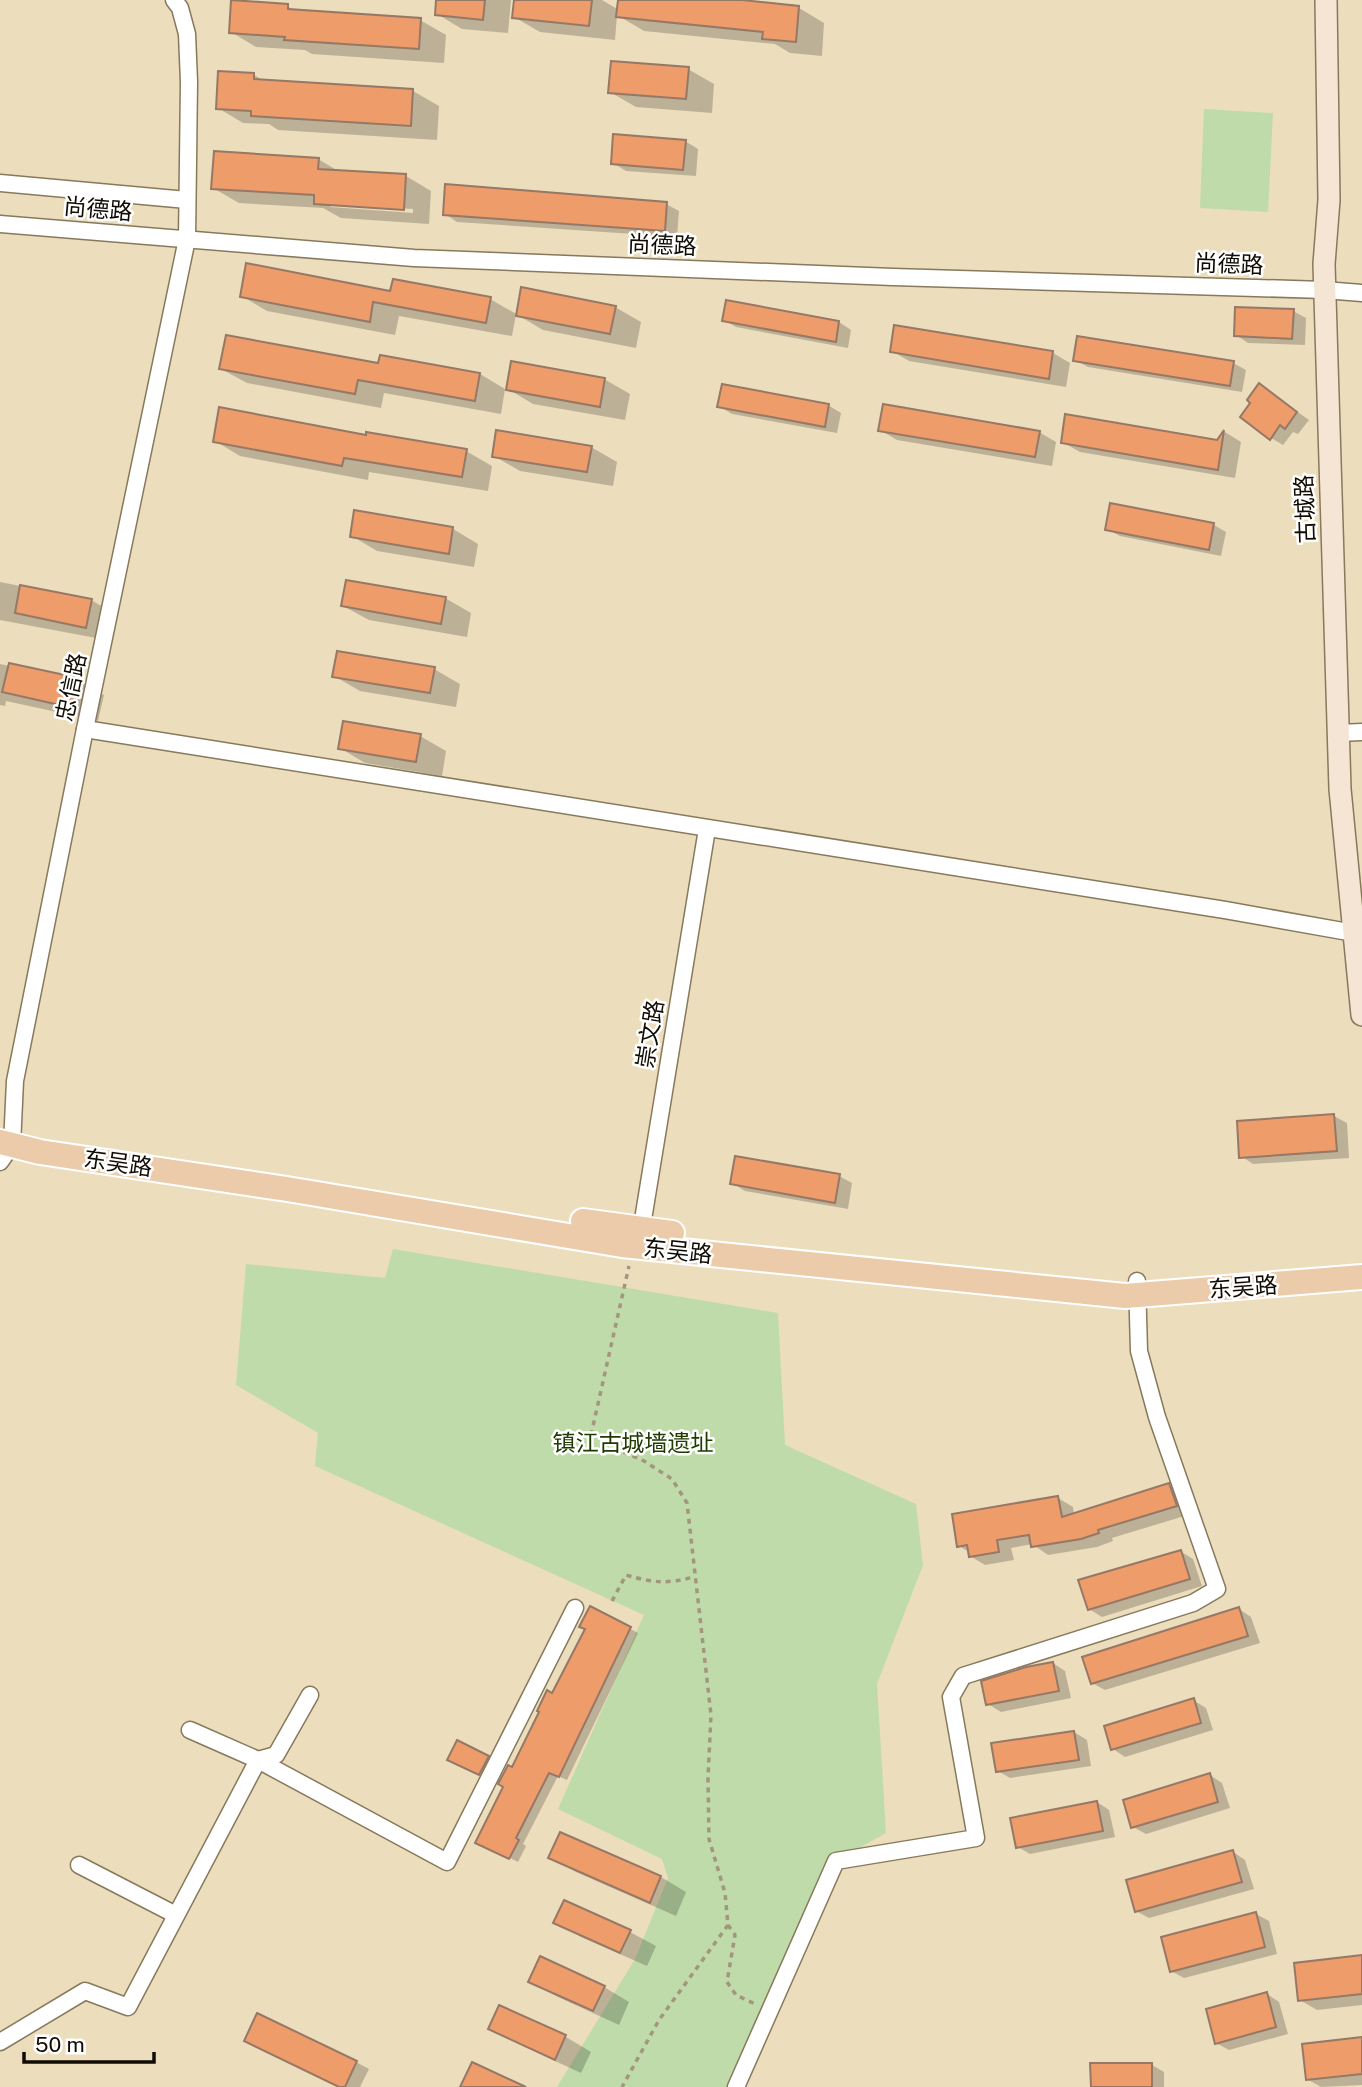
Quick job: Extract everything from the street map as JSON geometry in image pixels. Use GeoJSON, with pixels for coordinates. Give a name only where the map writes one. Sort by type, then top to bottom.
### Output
{"type":"FeatureCollection","features":[{"type":"Feature","properties":{"kind":"main road","name":"东吴路"},"geometry":{"type":"LineString","coordinates":[[5,1142],[40,1152],[640,1238],[1125,1296],[1138,1288],[1362,1263]]}},
{"type":"Feature","properties":{"kind":"main road","name":"东吴路"},"geometry":{"type":"LineString","coordinates":[[1138,1288],[1362,1277]]}},
{"type":"Feature","properties":{"kind":"street","name":"忠信路"},"geometry":{"type":"LineString","coordinates":[[5,1142],[85,729],[187,239],[187,34],[180,8],[174,0]]}},
{"type":"Feature","properties":{"kind":"street","name":"古城路"},"geometry":{"type":"LineString","coordinates":[[1326,0],[1329,200],[1324,290],[1338,733],[1340,789],[1362,1014]]}},
{"type":"Feature","properties":{"kind":"street"},"geometry":{"type":"LineString","coordinates":[[0,183],[187,200]]}},
{"type":"Feature","properties":{"kind":"street","name":"尚德路"},"geometry":{"type":"LineString","coordinates":[[0,224],[414,258],[1362,293]]}},
{"type":"Feature","properties":{"kind":"street"},"geometry":{"type":"LineString","coordinates":[[85,729],[1225,910],[1354,933]]}},
{"type":"Feature","properties":{"kind":"street"},"geometry":{"type":"LineString","coordinates":[[1338,733],[1362,732]]}},
{"type":"Feature","properties":{"kind":"street","name":"崇文路"},"geometry":{"type":"LineString","coordinates":[[640,1238],[707,829]]}},
{"type":"Feature","properties":{"kind":"street"},"geometry":{"type":"LineString","coordinates":[[736,2087],[836,1861],[976,1838],[951,1697],[963,1676],[1193,1603],[1217,1589],[1157,1417],[1139,1351],[1138,1288]]}},
{"type":"Feature","properties":{"kind":"street"},"geometry":{"type":"LineString","coordinates":[[190,1730],[258,1760],[447,1862],[575,1608]]}},
{"type":"Feature","properties":{"kind":"street"},"geometry":{"type":"LineString","coordinates":[[0,2042],[85,1991],[128,2007],[258,1760],[276,1755],[310,1695]]}},
{"type":"Feature","properties":{"kind":"street"},"geometry":{"type":"LineString","coordinates":[[79,1866],[176,1915]]}},
{"type":"Feature","properties":{"kind":"path"},"geometry":{"type":"LineString","coordinates":[[591,1435],[625,1288]]}},
{"type":"Feature","properties":{"kind":"path"},"geometry":{"type":"LineString","coordinates":[[605,1444],[644,1461],[671,1479],[687,1503],[708,1676],[709,1839],[725,1893],[728,1926],[735,1935],[727,1982],[736,1995],[770,2010]]}},
{"type":"Feature","properties":{"kind":"path"},"geometry":{"type":"LineString","coordinates":[[612,1601],[626,1575],[650,1582],[670,1583],[694,1577]]}},
{"type":"Feature","properties":{"kind":"path"},"geometry":{"type":"LineString","coordinates":[[622,2087],[659,2020],[728,1926]]}},
{"type":"Feature","properties":{"kind":"green space"},"geometry":{"type":"Polygon","coordinates":[[[1204,109],[1273,113],[1268,212],[1200,208],[1204,109]]]}},
{"type":"Feature","properties":{"kind":"green space","name":"镇江古城墙遗址"},"geometry":{"type":"Polygon","coordinates":[[[393,1249],[778,1313],[785,1445],[916,1504],[923,1565],[877,1684],[886,1833],[836,1861],[736,2087],[557,2087],[635,1959],[668,1878],[662,1859],[558,1809],[644,1615],[315,1466],[318,1433],[236,1385],[246,1264],[385,1278],[393,1249]]]}},
{"type":"Feature","properties":{"kind":"building"},"geometry":{"type":"Polygon","coordinates":[[[231,0],[288,4],[288,9],[421,18],[419,49],[284,40],[285,37],[229,33],[231,0]]]}},
{"type":"Feature","properties":{"kind":"building"},"geometry":{"type":"Polygon","coordinates":[[[436,0],[485,0],[483,20],[435,15],[436,0]]]}},
{"type":"Feature","properties":{"kind":"building"},"geometry":{"type":"Polygon","coordinates":[[[514,0],[592,0],[589,26],[512,18],[514,0]]]}},
{"type":"Feature","properties":{"kind":"building"},"geometry":{"type":"Polygon","coordinates":[[[618,0],[742,0],[799,6],[796,42],[762,39],[763,32],[616,17],[618,0]]]}},
{"type":"Feature","properties":{"kind":"building"},"geometry":{"type":"Polygon","coordinates":[[[611,61],[689,67],[686,99],[608,93],[611,61]]]}},
{"type":"Feature","properties":{"kind":"building"},"geometry":{"type":"Polygon","coordinates":[[[218,71],[254,73],[254,79],[413,89],[411,126],[251,116],[251,111],[216,109],[218,71]]]}},
{"type":"Feature","properties":{"kind":"building"},"geometry":{"type":"Polygon","coordinates":[[[613,134],[686,140],[683,170],[611,164],[613,134]]]}},
{"type":"Feature","properties":{"kind":"building"},"geometry":{"type":"Polygon","coordinates":[[[214,151],[319,158],[318,169],[406,174],[404,210],[314,204],[314,195],[211,189],[214,151]]]}},
{"type":"Feature","properties":{"kind":"building"},"geometry":{"type":"Polygon","coordinates":[[[445,184],[667,202],[665,231],[443,215],[445,184]]]}},
{"type":"Feature","properties":{"kind":"building"},"geometry":{"type":"Polygon","coordinates":[[[246,263],[390,291],[393,279],[491,297],[486,323],[373,302],[370,322],[240,297],[246,263]]]}},
{"type":"Feature","properties":{"kind":"building"},"geometry":{"type":"Polygon","coordinates":[[[521,287],[616,306],[610,334],[516,316],[521,287]]]}},
{"type":"Feature","properties":{"kind":"building"},"geometry":{"type":"Polygon","coordinates":[[[726,300],[839,321],[836,342],[722,321],[726,300]]]}},
{"type":"Feature","properties":{"kind":"building"},"geometry":{"type":"Polygon","coordinates":[[[1235,307],[1294,309],[1292,339],[1234,336],[1235,307]]]}},
{"type":"Feature","properties":{"kind":"building"},"geometry":{"type":"Polygon","coordinates":[[[894,325],[1053,351],[1049,379],[890,352],[894,325]]]}},
{"type":"Feature","properties":{"kind":"building"},"geometry":{"type":"Polygon","coordinates":[[[226,335],[378,363],[380,355],[480,373],[475,401],[358,380],[355,394],[219,369],[226,335]]]}},
{"type":"Feature","properties":{"kind":"building"},"geometry":{"type":"Polygon","coordinates":[[[1077,336],[1234,361],[1230,386],[1073,361],[1077,336]]]}},
{"type":"Feature","properties":{"kind":"building"},"geometry":{"type":"Polygon","coordinates":[[[511,361],[605,378],[600,407],[506,390],[511,361]]]}},
{"type":"Feature","properties":{"kind":"building"},"geometry":{"type":"Polygon","coordinates":[[[1259,383],[1297,412],[1285,429],[1280,425],[1270,440],[1240,417],[1250,403],[1247,400],[1259,383]]]}},
{"type":"Feature","properties":{"kind":"building"},"geometry":{"type":"Polygon","coordinates":[[[722,384],[829,404],[825,427],[717,407],[722,384]]]}},
{"type":"Feature","properties":{"kind":"building"},"geometry":{"type":"Polygon","coordinates":[[[883,404],[1040,431],[1035,457],[878,431],[883,404]]]}},
{"type":"Feature","properties":{"kind":"building"},"geometry":{"type":"Polygon","coordinates":[[[219,407],[366,435],[366,432],[467,449],[462,477],[344,458],[342,466],[213,442],[219,407]]]}},
{"type":"Feature","properties":{"kind":"building"},"geometry":{"type":"Polygon","coordinates":[[[1065,414],[1217,440],[1224,430],[1218,470],[1061,443],[1065,414]]]}},
{"type":"Feature","properties":{"kind":"building"},"geometry":{"type":"Polygon","coordinates":[[[496,430],[592,446],[587,472],[492,457],[496,430]]]}},
{"type":"Feature","properties":{"kind":"building"},"geometry":{"type":"Polygon","coordinates":[[[1110,503],[1214,523],[1209,550],[1105,530],[1110,503]]]}},
{"type":"Feature","properties":{"kind":"building"},"geometry":{"type":"Polygon","coordinates":[[[354,510],[453,527],[449,554],[350,537],[354,510]]]}},
{"type":"Feature","properties":{"kind":"building"},"geometry":{"type":"Polygon","coordinates":[[[346,580],[446,597],[441,624],[341,606],[346,580]]]}},
{"type":"Feature","properties":{"kind":"building"},"geometry":{"type":"Polygon","coordinates":[[[20,585],[92,599],[86,628],[15,613],[20,585]]]}},
{"type":"Feature","properties":{"kind":"building"},"geometry":{"type":"Polygon","coordinates":[[[337,651],[435,667],[430,693],[332,677],[337,651]]]}},
{"type":"Feature","properties":{"kind":"building"},"geometry":{"type":"Polygon","coordinates":[[[9,663],[79,678],[73,708],[2,692],[9,663]]]}},
{"type":"Feature","properties":{"kind":"building"},"geometry":{"type":"Polygon","coordinates":[[[343,721],[421,734],[416,762],[338,749],[343,721]]]}},
{"type":"Feature","properties":{"kind":"building"},"geometry":{"type":"Polygon","coordinates":[[[1334,1114],[1337,1151],[1239,1158],[1237,1121],[1334,1114]]]}},
{"type":"Feature","properties":{"kind":"building"},"geometry":{"type":"Polygon","coordinates":[[[735,1156],[840,1174],[835,1203],[730,1184],[735,1156]]]}},
{"type":"Feature","properties":{"kind":"building"},"geometry":{"type":"Polygon","coordinates":[[[1169,1483],[1177,1506],[1098,1530],[1099,1533],[1081,1539],[1031,1547],[1029,1535],[997,1540],[999,1552],[969,1557],[967,1545],[957,1547],[952,1514],[1058,1496],[1062,1517],[1169,1483]]]}},
{"type":"Feature","properties":{"kind":"building"},"geometry":{"type":"Polygon","coordinates":[[[1181,1550],[1190,1579],[1088,1610],[1078,1580],[1181,1550]]]}},
{"type":"Feature","properties":{"kind":"building"},"geometry":{"type":"Polygon","coordinates":[[[590,1606],[631,1627],[559,1777],[549,1773],[516,1838],[519,1840],[509,1859],[475,1843],[503,1787],[498,1784],[508,1765],[512,1767],[547,1690],[552,1693],[585,1629],[579,1627],[590,1606]]]}},
{"type":"Feature","properties":{"kind":"building"},"geometry":{"type":"Polygon","coordinates":[[[1239,1607],[1248,1636],[1091,1684],[1082,1657],[1239,1607]]]}},
{"type":"Feature","properties":{"kind":"building"},"geometry":{"type":"Polygon","coordinates":[[[1053,1662],[1059,1691],[986,1705],[981,1681],[1053,1662]]]}},
{"type":"Feature","properties":{"kind":"building"},"geometry":{"type":"Polygon","coordinates":[[[1194,1698],[1201,1723],[1111,1750],[1104,1726],[1194,1698]]]}},
{"type":"Feature","properties":{"kind":"building"},"geometry":{"type":"Polygon","coordinates":[[[1074,1731],[1079,1760],[996,1772],[991,1743],[1074,1731]]]}},
{"type":"Feature","properties":{"kind":"building"},"geometry":{"type":"Polygon","coordinates":[[[457,1740],[489,1756],[479,1775],[447,1760],[457,1740]]]}},
{"type":"Feature","properties":{"kind":"building"},"geometry":{"type":"Polygon","coordinates":[[[1210,1773],[1218,1802],[1131,1828],[1123,1800],[1210,1773]]]}},
{"type":"Feature","properties":{"kind":"building"},"geometry":{"type":"Polygon","coordinates":[[[1097,1801],[1103,1831],[1016,1848],[1010,1818],[1097,1801]]]}},
{"type":"Feature","properties":{"kind":"building"},"geometry":{"type":"Polygon","coordinates":[[[560,1832],[661,1876],[650,1903],[548,1858],[560,1832]]]}},
{"type":"Feature","properties":{"kind":"building"},"geometry":{"type":"Polygon","coordinates":[[[1233,1850],[1242,1882],[1135,1912],[1126,1880],[1233,1850]]]}},
{"type":"Feature","properties":{"kind":"building"},"geometry":{"type":"Polygon","coordinates":[[[564,1900],[631,1930],[620,1953],[553,1923],[564,1900]]]}},
{"type":"Feature","properties":{"kind":"building"},"geometry":{"type":"Polygon","coordinates":[[[1256,1912],[1265,1947],[1170,1972],[1161,1937],[1256,1912]]]}},
{"type":"Feature","properties":{"kind":"building"},"geometry":{"type":"Polygon","coordinates":[[[1362,1955],[1362,1994],[1298,2001],[1294,1963],[1362,1955]]]}},
{"type":"Feature","properties":{"kind":"building"},"geometry":{"type":"Polygon","coordinates":[[[540,1956],[605,1986],[593,2011],[528,1982],[540,1956]]]}},
{"type":"Feature","properties":{"kind":"building"},"geometry":{"type":"Polygon","coordinates":[[[1267,1992],[1276,2027],[1215,2044],[1206,2009],[1267,1992]]]}},
{"type":"Feature","properties":{"kind":"building"},"geometry":{"type":"Polygon","coordinates":[[[499,2005],[566,2035],[555,2060],[488,2029],[499,2005]]]}},
{"type":"Feature","properties":{"kind":"building"},"geometry":{"type":"Polygon","coordinates":[[[257,2013],[357,2061],[345,2087],[339,2087],[244,2041],[257,2013]]]}},
{"type":"Feature","properties":{"kind":"building"},"geometry":{"type":"Polygon","coordinates":[[[1362,2037],[1362,2074],[1306,2080],[1302,2044],[1362,2037]]]}},
{"type":"Feature","properties":{"kind":"building"},"geometry":{"type":"Polygon","coordinates":[[[472,2062],[526,2087],[460,2087],[472,2062]]]}},
{"type":"Feature","properties":{"kind":"building"},"geometry":{"type":"Polygon","coordinates":[[[1090,2063],[1152,2063],[1152,2087],[1091,2087],[1090,2063]]]}}]}
